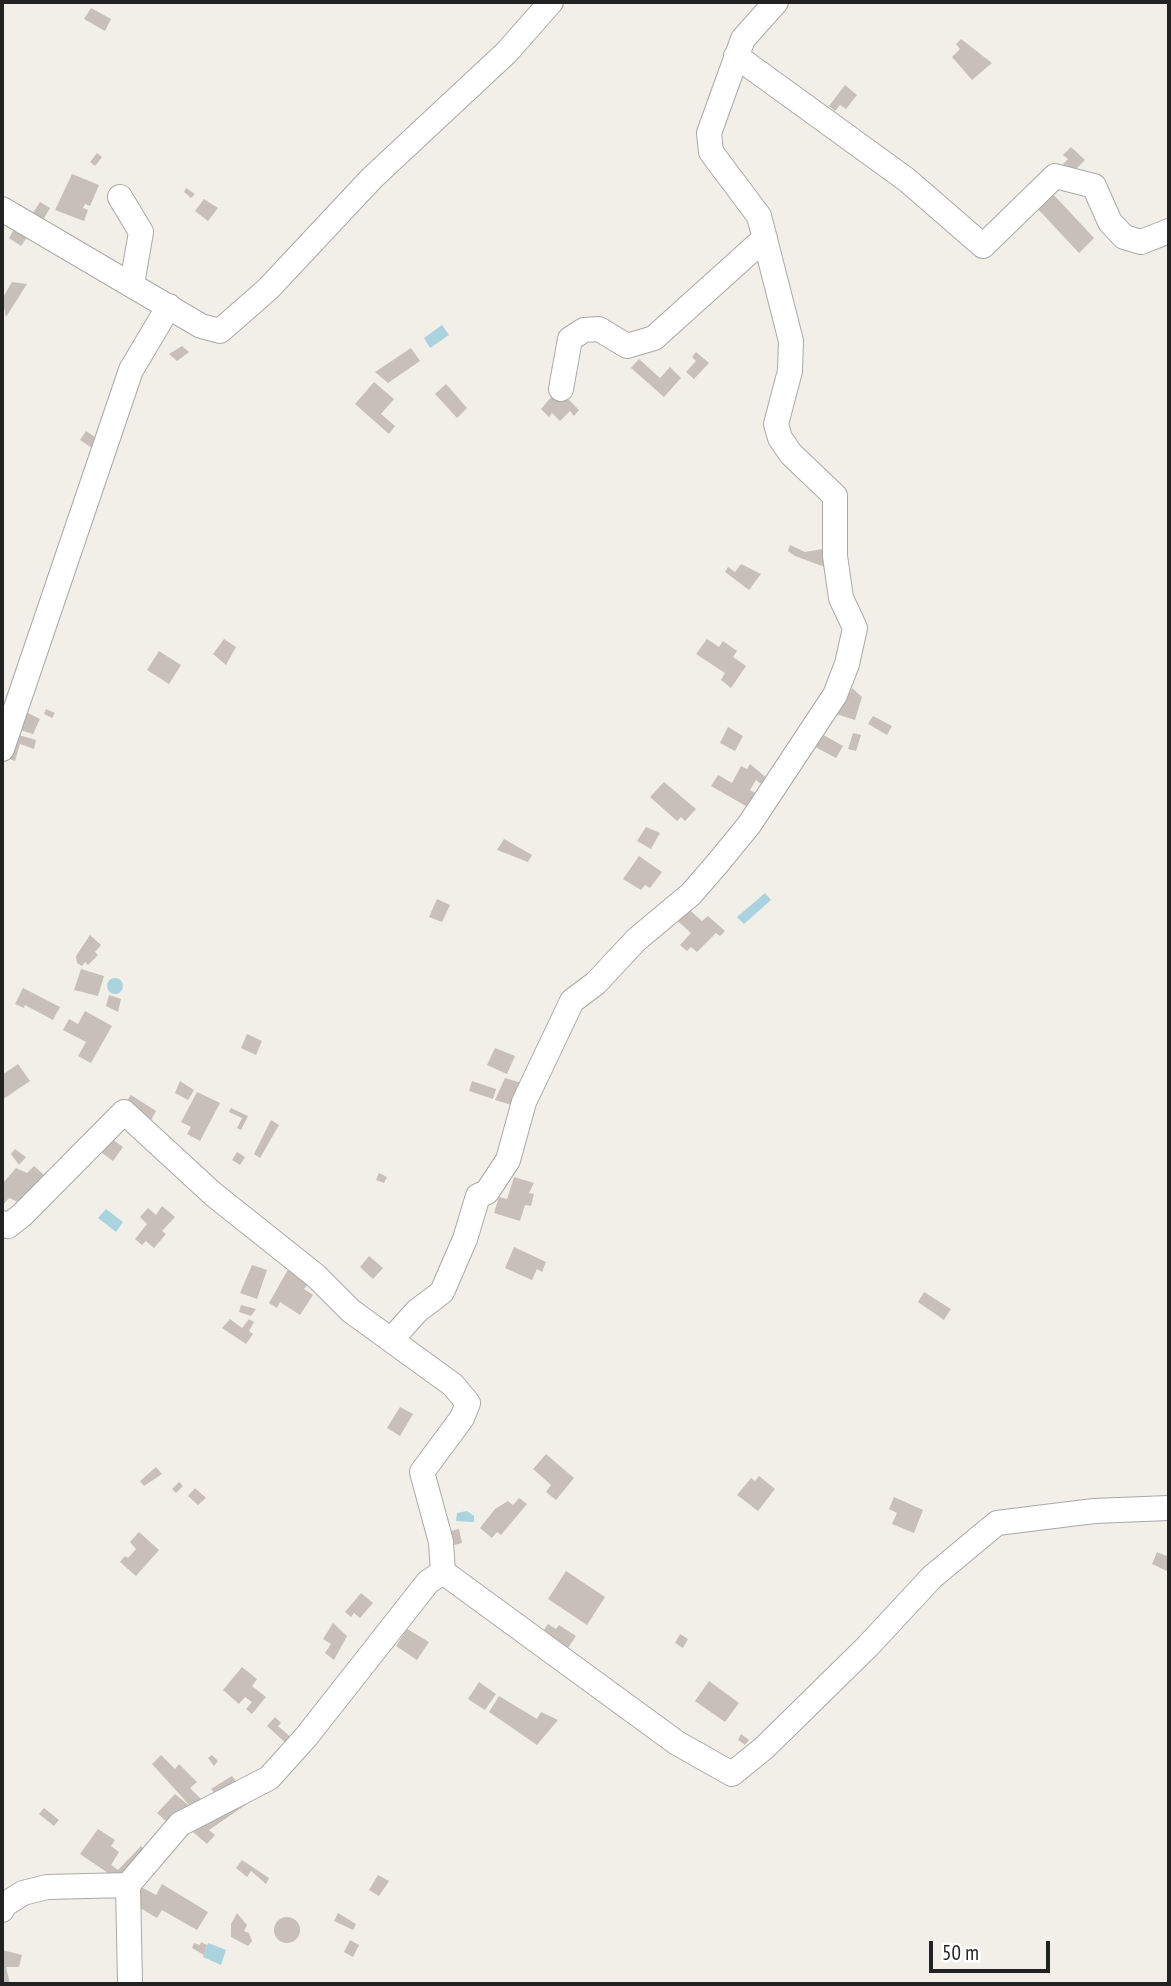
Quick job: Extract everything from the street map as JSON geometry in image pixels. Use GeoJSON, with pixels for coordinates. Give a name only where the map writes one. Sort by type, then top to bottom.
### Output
{"type":"FeatureCollection","features":[{"type":"Feature","properties":{"kind":"street"},"geometry":{"type":"LineString","coordinates":[[2,209],[210,330],[227,327],[268,289],[372,178],[507,52],[551,2]]}},
{"type":"Feature","properties":{"kind":"street"},"geometry":{"type":"LineString","coordinates":[[391,1340],[417,1311],[442,1292],[465,1239],[478,1196],[487,1192],[508,1160],[524,1102],[572,1001],[596,983],[636,940],[691,894],[741,834],[835,695],[846,664],[855,628],[841,598],[835,556],[835,496],[791,454],[780,439],[776,424],[790,371],[792,341],[759,216],[711,152],[709,133],[743,39],[776,2]]}},
{"type":"Feature","properties":{"kind":"street"},"geometry":{"type":"LineString","coordinates":[[736,56],[907,180],[983,246],[1055,176],[1094,186],[1110,222],[1124,237],[1141,242],[1169,231]]}},
{"type":"Feature","properties":{"kind":"street"},"geometry":{"type":"LineString","coordinates":[[120,197],[141,232],[132,284]]}},
{"type":"Feature","properties":{"kind":"street"},"geometry":{"type":"LineString","coordinates":[[561,389],[570,339],[584,330],[599,329],[627,346],[653,338],[765,238]]}},
{"type":"Feature","properties":{"kind":"street"},"geometry":{"type":"LineString","coordinates":[[2,749],[131,369],[169,306]]}},
{"type":"Feature","properties":{"kind":"street"},"geometry":{"type":"LineString","coordinates":[[2,1223],[8,1226],[22,1215],[124,1112],[213,1194],[316,1276],[351,1311],[453,1385],[468,1404],[462,1418],[422,1472],[441,1542],[443,1572]]}},
{"type":"Feature","properties":{"kind":"street"},"geometry":{"type":"LineString","coordinates":[[443,1572],[677,1743],[732,1774],[764,1748],[869,1646],[932,1577],[997,1523],[1094,1511],[1169,1508]]}},
{"type":"Feature","properties":{"kind":"street"},"geometry":{"type":"LineString","coordinates":[[130,1984],[128,1885],[180,1824],[269,1778],[306,1737],[428,1582],[443,1572]]}},
{"type":"Feature","properties":{"kind":"street"},"geometry":{"type":"LineString","coordinates":[[2,1910],[4,1905],[23,1893],[47,1887],[128,1885]]}},
{"type":"Feature","properties":{"kind":"water"},"geometry":{"type":"Polygon","coordinates":[[[442,325],[449,335],[430,348],[424,338],[442,325]]]}},
{"type":"Feature","properties":{"kind":"water"},"geometry":{"type":"Polygon","coordinates":[[[765,893],[771,900],[744,924],[737,917],[765,893]]]}},
{"type":"Feature","properties":{"kind":"water"},"geometry":{"type":"Polygon","coordinates":[[[112,978],[118,978],[123,986],[121,992],[112,994],[107,989],[107,983],[112,978]]]}},
{"type":"Feature","properties":{"kind":"water"},"geometry":{"type":"Polygon","coordinates":[[[106,1209],[123,1222],[116,1232],[98,1218],[106,1209]]]}},
{"type":"Feature","properties":{"kind":"water"},"geometry":{"type":"Polygon","coordinates":[[[467,1511],[474,1516],[474,1522],[456,1521],[457,1513],[467,1511]]]}},
{"type":"Feature","properties":{"kind":"water"},"geometry":{"type":"Polygon","coordinates":[[[208,1943],[226,1950],[221,1965],[203,1957],[208,1943]]]}},
{"type":"Feature","properties":{"kind":"building"},"geometry":{"type":"Polygon","coordinates":[[[91,8],[111,19],[105,31],[84,19],[91,8]]]}},
{"type":"Feature","properties":{"kind":"building"},"geometry":{"type":"Polygon","coordinates":[[[961,39],[992,63],[972,80],[952,57],[960,49],[956,44],[961,39]]]}},
{"type":"Feature","properties":{"kind":"building"},"geometry":{"type":"Polygon","coordinates":[[[845,85],[857,95],[846,109],[840,105],[835,111],[829,106],[845,85]]]}},
{"type":"Feature","properties":{"kind":"building"},"geometry":{"type":"Polygon","coordinates":[[[1071,147],[1085,160],[1072,173],[1063,164],[1068,159],[1063,155],[1071,147]]]}},
{"type":"Feature","properties":{"kind":"building"},"geometry":{"type":"Polygon","coordinates":[[[97,153],[102,157],[95,166],[90,162],[97,153]]]}},
{"type":"Feature","properties":{"kind":"building"},"geometry":{"type":"Polygon","coordinates":[[[72,174],[99,185],[90,206],[85,204],[83,208],[88,210],[84,221],[55,210],[72,174]]]}},
{"type":"Feature","properties":{"kind":"building"},"geometry":{"type":"Polygon","coordinates":[[[186,188],[195,194],[191,198],[184,192],[186,188]]]}},
{"type":"Feature","properties":{"kind":"building"},"geometry":{"type":"Polygon","coordinates":[[[1052,193],[1094,238],[1079,253],[1037,208],[1052,193]]]}},
{"type":"Feature","properties":{"kind":"building"},"geometry":{"type":"Polygon","coordinates":[[[204,199],[218,208],[208,221],[195,211],[204,199]]]}},
{"type":"Feature","properties":{"kind":"building"},"geometry":{"type":"Polygon","coordinates":[[[40,202],[50,208],[42,222],[31,216],[40,202]]]}},
{"type":"Feature","properties":{"kind":"building"},"geometry":{"type":"Polygon","coordinates":[[[15,228],[28,236],[21,246],[9,238],[15,228]]]}},
{"type":"Feature","properties":{"kind":"building"},"geometry":{"type":"Polygon","coordinates":[[[12,282],[27,284],[6,317],[2,299],[12,282]]]}},
{"type":"Feature","properties":{"kind":"building"},"geometry":{"type":"Polygon","coordinates":[[[182,346],[189,352],[177,361],[169,354],[182,346]]]}},
{"type":"Feature","properties":{"kind":"building"},"geometry":{"type":"Polygon","coordinates":[[[411,348],[420,361],[388,383],[375,372],[411,348]]]}},
{"type":"Feature","properties":{"kind":"building"},"geometry":{"type":"Polygon","coordinates":[[[696,352],[709,363],[694,379],[686,372],[696,361],[692,357],[696,352]]]}},
{"type":"Feature","properties":{"kind":"building"},"geometry":{"type":"Polygon","coordinates":[[[639,359],[660,378],[670,367],[681,378],[664,397],[631,368],[639,359]]]}},
{"type":"Feature","properties":{"kind":"building"},"geometry":{"type":"Polygon","coordinates":[[[374,382],[394,399],[381,414],[395,426],[389,434],[355,404],[374,382]]]}},
{"type":"Feature","properties":{"kind":"building"},"geometry":{"type":"Polygon","coordinates":[[[446,384],[467,408],[457,418],[435,394],[446,384]]]}},
{"type":"Feature","properties":{"kind":"building"},"geometry":{"type":"Polygon","coordinates":[[[558,389],[579,410],[574,416],[570,411],[560,421],[552,413],[549,417],[541,409],[558,389]]]}},
{"type":"Feature","properties":{"kind":"building"},"geometry":{"type":"Polygon","coordinates":[[[86,431],[98,439],[92,448],[80,440],[86,431]]]}},
{"type":"Feature","properties":{"kind":"building"},"geometry":{"type":"Polygon","coordinates":[[[790,545],[805,552],[823,549],[833,570],[795,556],[788,551],[790,545]]]}},
{"type":"Feature","properties":{"kind":"building"},"geometry":{"type":"Polygon","coordinates":[[[741,564],[761,574],[749,590],[725,572],[728,567],[735,572],[741,564]]]}},
{"type":"Feature","properties":{"kind":"building"},"geometry":{"type":"Polygon","coordinates":[[[224,639],[236,647],[226,665],[213,654],[224,639]]]}},
{"type":"Feature","properties":{"kind":"building"},"geometry":{"type":"Polygon","coordinates":[[[707,639],[719,647],[723,641],[737,651],[733,657],[746,666],[731,688],[721,680],[725,673],[696,654],[707,639]]]}},
{"type":"Feature","properties":{"kind":"building"},"geometry":{"type":"Polygon","coordinates":[[[159,651],[181,665],[169,684],[147,670],[159,651]]]}},
{"type":"Feature","properties":{"kind":"building"},"geometry":{"type":"Polygon","coordinates":[[[852,688],[862,697],[855,720],[833,713],[842,690],[850,693],[852,688]]]}},
{"type":"Feature","properties":{"kind":"building"},"geometry":{"type":"Polygon","coordinates":[[[46,709],[55,713],[52,718],[44,714],[46,709]]]}},
{"type":"Feature","properties":{"kind":"building"},"geometry":{"type":"Polygon","coordinates":[[[22,710],[40,719],[33,734],[14,728],[22,710]]]}},
{"type":"Feature","properties":{"kind":"building"},"geometry":{"type":"Polygon","coordinates":[[[873,716],[892,726],[887,735],[868,724],[873,716]]]}},
{"type":"Feature","properties":{"kind":"building"},"geometry":{"type":"Polygon","coordinates":[[[728,727],[743,736],[735,751],[720,743],[728,727]]]}},
{"type":"Feature","properties":{"kind":"building"},"geometry":{"type":"Polygon","coordinates":[[[12,733],[36,740],[34,749],[20,744],[15,761],[4,757],[12,733]]]}},
{"type":"Feature","properties":{"kind":"building"},"geometry":{"type":"Polygon","coordinates":[[[820,733],[843,746],[836,758],[806,742],[820,733]]]}},
{"type":"Feature","properties":{"kind":"building"},"geometry":{"type":"Polygon","coordinates":[[[853,733],[861,735],[856,751],[848,749],[853,733]]]}},
{"type":"Feature","properties":{"kind":"building"},"geometry":{"type":"Polygon","coordinates":[[[750,764],[769,780],[765,787],[756,780],[750,790],[759,795],[751,809],[711,786],[718,775],[732,783],[741,766],[747,769],[750,764]]]}},
{"type":"Feature","properties":{"kind":"building"},"geometry":{"type":"Polygon","coordinates":[[[664,782],[696,809],[685,821],[681,817],[677,821],[650,797],[664,782]]]}},
{"type":"Feature","properties":{"kind":"building"},"geometry":{"type":"Polygon","coordinates":[[[646,827],[660,833],[651,849],[637,841],[646,827]]]}},
{"type":"Feature","properties":{"kind":"building"},"geometry":{"type":"Polygon","coordinates":[[[504,839],[532,855],[528,862],[497,850],[504,839]]]}},
{"type":"Feature","properties":{"kind":"building"},"geometry":{"type":"Polygon","coordinates":[[[639,856],[662,872],[650,888],[645,885],[641,890],[623,879],[639,856]]]}},
{"type":"Feature","properties":{"kind":"building"},"geometry":{"type":"Polygon","coordinates":[[[437,899],[450,905],[442,922],[429,917],[437,899]]]}},
{"type":"Feature","properties":{"kind":"building"},"geometry":{"type":"Polygon","coordinates":[[[684,905],[702,921],[708,916],[725,931],[720,936],[716,933],[697,952],[691,947],[687,951],[680,945],[691,933],[672,916],[684,905]]]}},
{"type":"Feature","properties":{"kind":"building"},"geometry":{"type":"Polygon","coordinates":[[[90,935],[101,945],[95,952],[98,955],[88,965],[85,962],[82,966],[77,963],[76,956],[90,935]]]}},
{"type":"Feature","properties":{"kind":"building"},"geometry":{"type":"Polygon","coordinates":[[[81,969],[104,976],[98,996],[74,990],[81,969]]]}},
{"type":"Feature","properties":{"kind":"building"},"geometry":{"type":"Polygon","coordinates":[[[23,988],[60,1007],[53,1020],[25,1005],[24,1008],[15,1004],[23,988]]]}},
{"type":"Feature","properties":{"kind":"building"},"geometry":{"type":"Polygon","coordinates":[[[109,995],[121,999],[118,1012],[106,1006],[109,995]]]}},
{"type":"Feature","properties":{"kind":"building"},"geometry":{"type":"Polygon","coordinates":[[[85,1011],[112,1026],[91,1063],[78,1056],[86,1042],[63,1030],[69,1019],[78,1024],[85,1011]]]}},
{"type":"Feature","properties":{"kind":"building"},"geometry":{"type":"Polygon","coordinates":[[[247,1034],[262,1041],[256,1055],[241,1048],[247,1034]]]}},
{"type":"Feature","properties":{"kind":"building"},"geometry":{"type":"Polygon","coordinates":[[[495,1048],[515,1056],[507,1074],[487,1065],[495,1048]]]}},
{"type":"Feature","properties":{"kind":"building"},"geometry":{"type":"Polygon","coordinates":[[[18,1064],[30,1081],[2,1100],[2,1075],[18,1064]]]}},
{"type":"Feature","properties":{"kind":"building"},"geometry":{"type":"Polygon","coordinates":[[[505,1078],[525,1084],[518,1107],[495,1100],[505,1078]]]}},
{"type":"Feature","properties":{"kind":"building"},"geometry":{"type":"Polygon","coordinates":[[[180,1081],[194,1090],[188,1100],[175,1093],[180,1081]]]}},
{"type":"Feature","properties":{"kind":"building"},"geometry":{"type":"Polygon","coordinates":[[[472,1081],[496,1089],[493,1099],[469,1091],[472,1081]]]}},
{"type":"Feature","properties":{"kind":"building"},"geometry":{"type":"Polygon","coordinates":[[[197,1092],[220,1103],[200,1141],[187,1134],[191,1127],[181,1122],[197,1092]]]}},
{"type":"Feature","properties":{"kind":"building"},"geometry":{"type":"Polygon","coordinates":[[[131,1095],[156,1111],[148,1126],[124,1105],[131,1095]]]}},
{"type":"Feature","properties":{"kind":"building"},"geometry":{"type":"Polygon","coordinates":[[[231,1108],[248,1116],[241,1130],[237,1128],[242,1118],[229,1112],[231,1108]]]}},
{"type":"Feature","properties":{"kind":"building"},"geometry":{"type":"Polygon","coordinates":[[[271,1120],[279,1125],[260,1158],[254,1154],[271,1120]]]}},
{"type":"Feature","properties":{"kind":"building"},"geometry":{"type":"Polygon","coordinates":[[[112,1139],[123,1147],[113,1161],[102,1153],[112,1139]]]}},
{"type":"Feature","properties":{"kind":"building"},"geometry":{"type":"Polygon","coordinates":[[[15,1149],[26,1157],[19,1165],[11,1154],[15,1149]]]}},
{"type":"Feature","properties":{"kind":"building"},"geometry":{"type":"Polygon","coordinates":[[[237,1152],[245,1157],[240,1165],[232,1160],[237,1152]]]}},
{"type":"Feature","properties":{"kind":"building"},"geometry":{"type":"Polygon","coordinates":[[[34,1166],[50,1180],[23,1204],[9,1198],[2,1206],[2,1184],[16,1168],[27,1173],[34,1166]]]}},
{"type":"Feature","properties":{"kind":"building"},"geometry":{"type":"Polygon","coordinates":[[[379,1173],[387,1177],[384,1183],[376,1180],[379,1173]]]}},
{"type":"Feature","properties":{"kind":"building"},"geometry":{"type":"Polygon","coordinates":[[[514,1177],[534,1183],[529,1193],[534,1194],[531,1206],[525,1205],[520,1221],[494,1213],[499,1197],[507,1199],[514,1177]]]}},
{"type":"Feature","properties":{"kind":"building"},"geometry":{"type":"Polygon","coordinates":[[[162,1206],[175,1217],[162,1231],[166,1234],[154,1248],[146,1241],[142,1245],[135,1239],[147,1224],[140,1217],[148,1208],[156,1215],[162,1206]]]}},
{"type":"Feature","properties":{"kind":"building"},"geometry":{"type":"Polygon","coordinates":[[[514,1247],[546,1262],[542,1272],[537,1269],[532,1280],[505,1268],[514,1247]]]}},
{"type":"Feature","properties":{"kind":"building"},"geometry":{"type":"Polygon","coordinates":[[[369,1256],[383,1268],[373,1279],[360,1267],[369,1256]]]}},
{"type":"Feature","properties":{"kind":"building"},"geometry":{"type":"Polygon","coordinates":[[[252,1265],[267,1270],[257,1299],[240,1293],[252,1265]]]}},
{"type":"Feature","properties":{"kind":"building"},"geometry":{"type":"Polygon","coordinates":[[[290,1266],[311,1280],[304,1289],[313,1295],[300,1315],[280,1302],[277,1308],[269,1303],[290,1266]]]}},
{"type":"Feature","properties":{"kind":"building"},"geometry":{"type":"Polygon","coordinates":[[[924,1292],[951,1309],[944,1320],[918,1302],[924,1292]]]}},
{"type":"Feature","properties":{"kind":"building"},"geometry":{"type":"Polygon","coordinates":[[[241,1305],[256,1309],[251,1316],[239,1312],[241,1305]]]}},
{"type":"Feature","properties":{"kind":"building"},"geometry":{"type":"Polygon","coordinates":[[[230,1319],[242,1328],[249,1319],[254,1322],[249,1331],[253,1334],[246,1344],[222,1328],[230,1319]]]}},
{"type":"Feature","properties":{"kind":"building"},"geometry":{"type":"Polygon","coordinates":[[[400,1407],[413,1414],[400,1436],[387,1428],[400,1407]]]}},
{"type":"Feature","properties":{"kind":"building"},"geometry":{"type":"Polygon","coordinates":[[[546,1454],[574,1478],[556,1500],[546,1492],[551,1485],[533,1469],[546,1454]]]}},
{"type":"Feature","properties":{"kind":"building"},"geometry":{"type":"Polygon","coordinates":[[[156,1467],[162,1474],[144,1486],[140,1481],[156,1467]]]}},
{"type":"Feature","properties":{"kind":"building"},"geometry":{"type":"Polygon","coordinates":[[[759,1476],[775,1489],[758,1511],[737,1495],[751,1478],[755,1481],[759,1476]]]}},
{"type":"Feature","properties":{"kind":"building"},"geometry":{"type":"Polygon","coordinates":[[[179,1482],[183,1486],[176,1493],[172,1489],[179,1482]]]}},
{"type":"Feature","properties":{"kind":"building"},"geometry":{"type":"Polygon","coordinates":[[[195,1488],[206,1498],[198,1505],[188,1496],[195,1488]]]}},
{"type":"Feature","properties":{"kind":"building"},"geometry":{"type":"Polygon","coordinates":[[[894,1497],[923,1510],[914,1533],[892,1524],[897,1513],[889,1509],[894,1497]]]}},
{"type":"Feature","properties":{"kind":"building"},"geometry":{"type":"Polygon","coordinates":[[[519,1498],[527,1504],[501,1535],[497,1532],[492,1538],[480,1528],[495,1509],[508,1501],[513,1505],[519,1498]]]}},
{"type":"Feature","properties":{"kind":"building"},"geometry":{"type":"Polygon","coordinates":[[[459,1529],[462,1543],[450,1546],[446,1532],[459,1529]]]}},
{"type":"Feature","properties":{"kind":"building"},"geometry":{"type":"Polygon","coordinates":[[[139,1532],[159,1550],[136,1576],[120,1562],[136,1549],[130,1542],[139,1532]]]}},
{"type":"Feature","properties":{"kind":"building"},"geometry":{"type":"Polygon","coordinates":[[[1157,1552],[1169,1557],[1169,1572],[1152,1564],[1157,1552]]]}},
{"type":"Feature","properties":{"kind":"building"},"geometry":{"type":"Polygon","coordinates":[[[566,1571],[605,1597],[587,1625],[548,1599],[566,1571]]]}},
{"type":"Feature","properties":{"kind":"building"},"geometry":{"type":"Polygon","coordinates":[[[361,1593],[373,1603],[360,1618],[354,1613],[351,1617],[345,1612],[361,1593]]]}},
{"type":"Feature","properties":{"kind":"building"},"geometry":{"type":"Polygon","coordinates":[[[333,1623],[347,1636],[334,1660],[325,1653],[331,1644],[323,1639],[333,1623]]]}},
{"type":"Feature","properties":{"kind":"building"},"geometry":{"type":"Polygon","coordinates":[[[548,1624],[556,1629],[559,1625],[576,1636],[566,1651],[549,1639],[552,1636],[544,1630],[548,1624]]]}},
{"type":"Feature","properties":{"kind":"building"},"geometry":{"type":"Polygon","coordinates":[[[407,1629],[429,1642],[417,1660],[396,1646],[407,1629]]]}},
{"type":"Feature","properties":{"kind":"building"},"geometry":{"type":"Polygon","coordinates":[[[680,1634],[688,1639],[683,1648],[675,1643],[680,1634]]]}},
{"type":"Feature","properties":{"kind":"building"},"geometry":{"type":"Polygon","coordinates":[[[242,1667],[257,1679],[252,1686],[266,1697],[252,1714],[246,1709],[252,1702],[245,1697],[239,1704],[223,1690],[242,1667]]]}},
{"type":"Feature","properties":{"kind":"building"},"geometry":{"type":"Polygon","coordinates":[[[709,1681],[739,1703],[725,1722],[695,1701],[709,1681]]]}},
{"type":"Feature","properties":{"kind":"building"},"geometry":{"type":"Polygon","coordinates":[[[479,1682],[496,1694],[485,1710],[468,1699],[479,1682]]]}},
{"type":"Feature","properties":{"kind":"building"},"geometry":{"type":"Polygon","coordinates":[[[499,1696],[537,1719],[541,1712],[558,1720],[537,1745],[489,1712],[499,1696]]]}},
{"type":"Feature","properties":{"kind":"building"},"geometry":{"type":"Polygon","coordinates":[[[275,1717],[281,1723],[278,1726],[294,1740],[289,1746],[267,1726],[275,1717]]]}},
{"type":"Feature","properties":{"kind":"building"},"geometry":{"type":"Polygon","coordinates":[[[741,1734],[749,1740],[745,1745],[738,1740],[741,1734]]]}},
{"type":"Feature","properties":{"kind":"building"},"geometry":{"type":"Polygon","coordinates":[[[161,1755],[175,1769],[179,1764],[197,1782],[190,1788],[202,1800],[192,1808],[152,1764],[161,1755]]]}},
{"type":"Feature","properties":{"kind":"building"},"geometry":{"type":"Polygon","coordinates":[[[212,1755],[218,1761],[214,1766],[208,1758],[212,1755]]]}},
{"type":"Feature","properties":{"kind":"building"},"geometry":{"type":"Polygon","coordinates":[[[232,1776],[239,1785],[218,1797],[211,1789],[232,1776]]]}},
{"type":"Feature","properties":{"kind":"building"},"geometry":{"type":"Polygon","coordinates":[[[175,1794],[192,1808],[168,1823],[157,1813],[175,1794]]]}},
{"type":"Feature","properties":{"kind":"building"},"geometry":{"type":"Polygon","coordinates":[[[241,1797],[247,1804],[209,1830],[215,1835],[207,1844],[187,1827],[241,1797]]]}},
{"type":"Feature","properties":{"kind":"building"},"geometry":{"type":"Polygon","coordinates":[[[44,1808],[59,1820],[54,1826],[39,1814],[44,1808]]]}},
{"type":"Feature","properties":{"kind":"building"},"geometry":{"type":"Polygon","coordinates":[[[98,1829],[115,1840],[111,1846],[119,1852],[111,1865],[118,1870],[141,1846],[149,1854],[125,1877],[121,1872],[117,1879],[80,1854],[98,1829]]]}},
{"type":"Feature","properties":{"kind":"building"},"geometry":{"type":"Polygon","coordinates":[[[242,1860],[269,1878],[266,1884],[251,1871],[247,1877],[236,1868],[242,1860]]]}},
{"type":"Feature","properties":{"kind":"building"},"geometry":{"type":"Polygon","coordinates":[[[378,1875],[389,1881],[379,1896],[369,1890],[378,1875]]]}},
{"type":"Feature","properties":{"kind":"building"},"geometry":{"type":"Polygon","coordinates":[[[162,1884],[208,1912],[197,1930],[162,1910],[157,1918],[135,1905],[135,1898],[141,1887],[156,1895],[162,1884]]]}},
{"type":"Feature","properties":{"kind":"building"},"geometry":{"type":"Polygon","coordinates":[[[237,1913],[247,1925],[244,1931],[249,1933],[252,1941],[248,1946],[231,1937],[231,1924],[237,1913]]]}},
{"type":"Feature","properties":{"kind":"building"},"geometry":{"type":"Polygon","coordinates":[[[338,1913],[356,1924],[353,1930],[334,1921],[338,1913]]]}},
{"type":"Feature","properties":{"kind":"building"},"geometry":{"type":"Polygon","coordinates":[[[287,1917],[296,1921],[300,1930],[296,1939],[287,1943],[278,1939],[274,1930],[278,1921],[287,1917]]]}},
{"type":"Feature","properties":{"kind":"building"},"geometry":{"type":"Polygon","coordinates":[[[350,1940],[359,1945],[353,1957],[344,1952],[350,1940]]]}},
{"type":"Feature","properties":{"kind":"building"},"geometry":{"type":"Polygon","coordinates":[[[201,1942],[207,1945],[204,1955],[192,1948],[194,1943],[200,1945],[201,1942]]]}},
{"type":"Feature","properties":{"kind":"building"},"geometry":{"type":"Polygon","coordinates":[[[2,1950],[22,1955],[19,1967],[6,1967],[10,1984],[2,1984],[2,1950]]]}}]}
